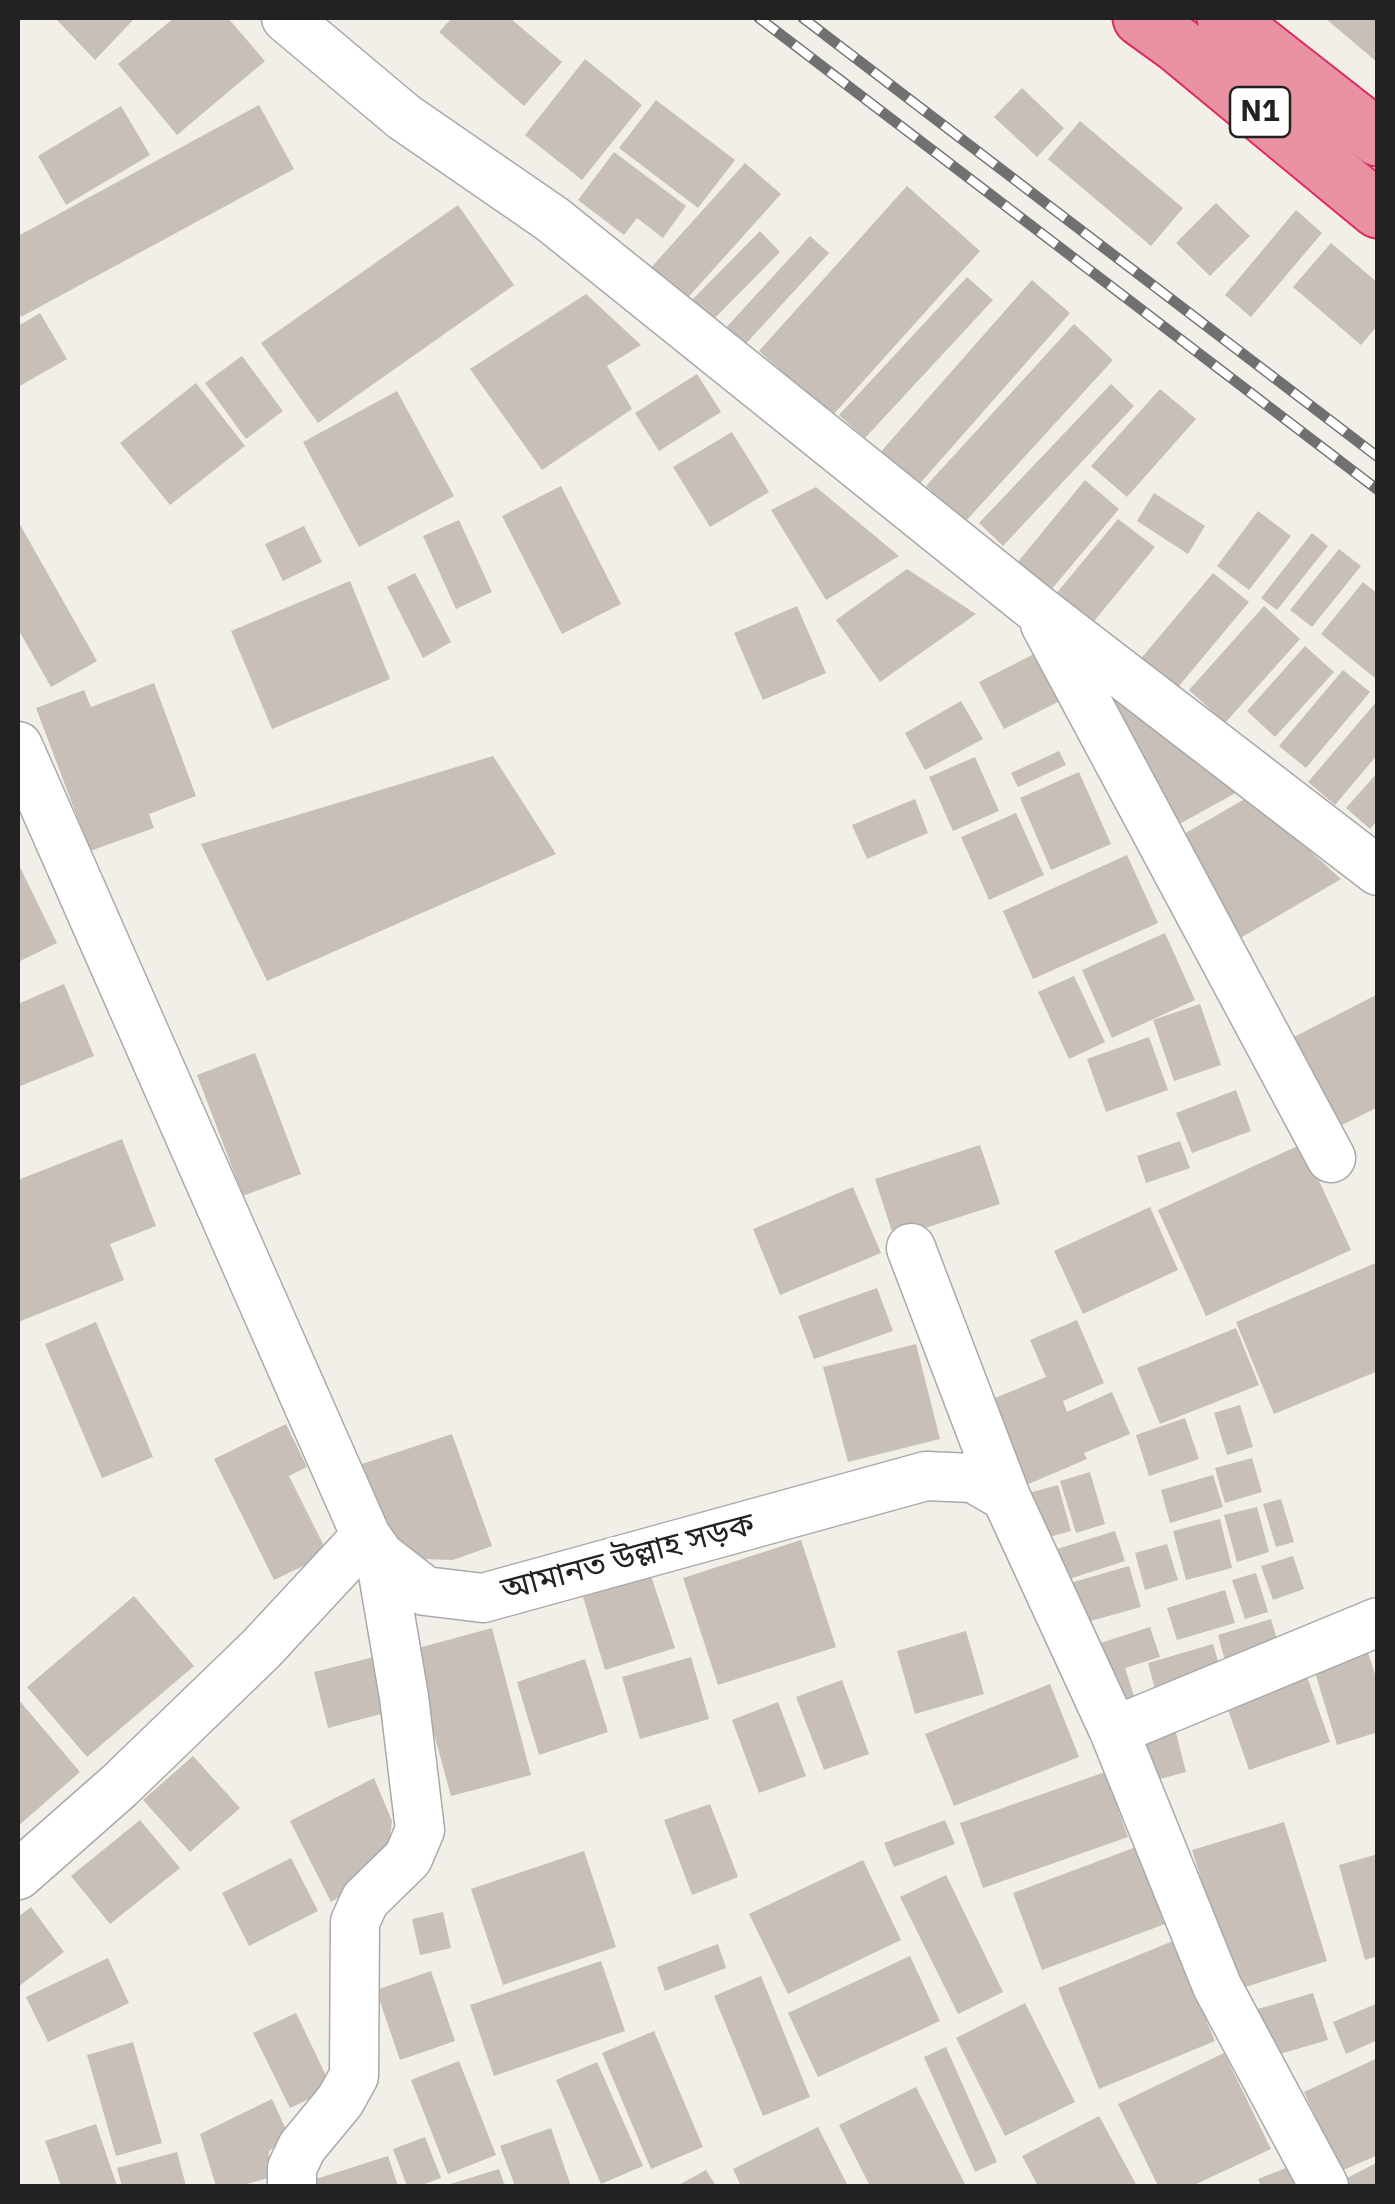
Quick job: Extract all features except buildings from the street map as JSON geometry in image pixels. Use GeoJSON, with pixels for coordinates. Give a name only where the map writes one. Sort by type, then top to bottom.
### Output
{"type":"FeatureCollection","features":[{"type":"Feature","properties":{"kind":"highway","name":"N1"},"geometry":{"type":"LineString","coordinates":[[1140,18],[1178,44],[1378,210]]}},
{"type":"Feature","properties":{"kind":"highway","name":"N1"},"geometry":{"type":"LineString","coordinates":[[1225,18],[1378,138]]}},
{"type":"Feature","properties":{"kind":"street"},"geometry":{"type":"LineString","coordinates":[[286,18],[404,117],[552,219],[1036,608],[1378,871]]}},
{"type":"Feature","properties":{"kind":"street"},"geometry":{"type":"LineString","coordinates":[[1036,608],[1331,1158]]}},
{"type":"Feature","properties":{"kind":"street","name":"আমানত উল্লাহ সড়ক"},"geometry":{"type":"LineString","coordinates":[[18,746],[373,1546],[424,1591],[483,1598],[926,1476],[972,1478],[1006,1497]]}},
{"type":"Feature","properties":{"kind":"street"},"geometry":{"type":"LineString","coordinates":[[910,1248],[1006,1497],[1114,1731],[1217,1986],[1324,2186]]}},
{"type":"Feature","properties":{"kind":"street"},"geometry":{"type":"LineString","coordinates":[[18,1875],[373,1546]]}},
{"type":"Feature","properties":{"kind":"street"},"geometry":{"type":"LineString","coordinates":[[292,2186],[292,2168],[302,2147],[340,2102],[354,2076],[355,1922],[365,1900],[408,1858],[420,1830],[404,1697],[373,1546]]}},
{"type":"Feature","properties":{"kind":"street"},"geometry":{"type":"LineString","coordinates":[[1114,1731],[1378,1622]]}},
{"type":"Feature","properties":{"kind":"railway"},"geometry":{"type":"LineString","coordinates":[[759,18],[1378,490]]}},
{"type":"Feature","properties":{"kind":"railway"},"geometry":{"type":"LineString","coordinates":[[803,18],[1378,457]]}}]}
